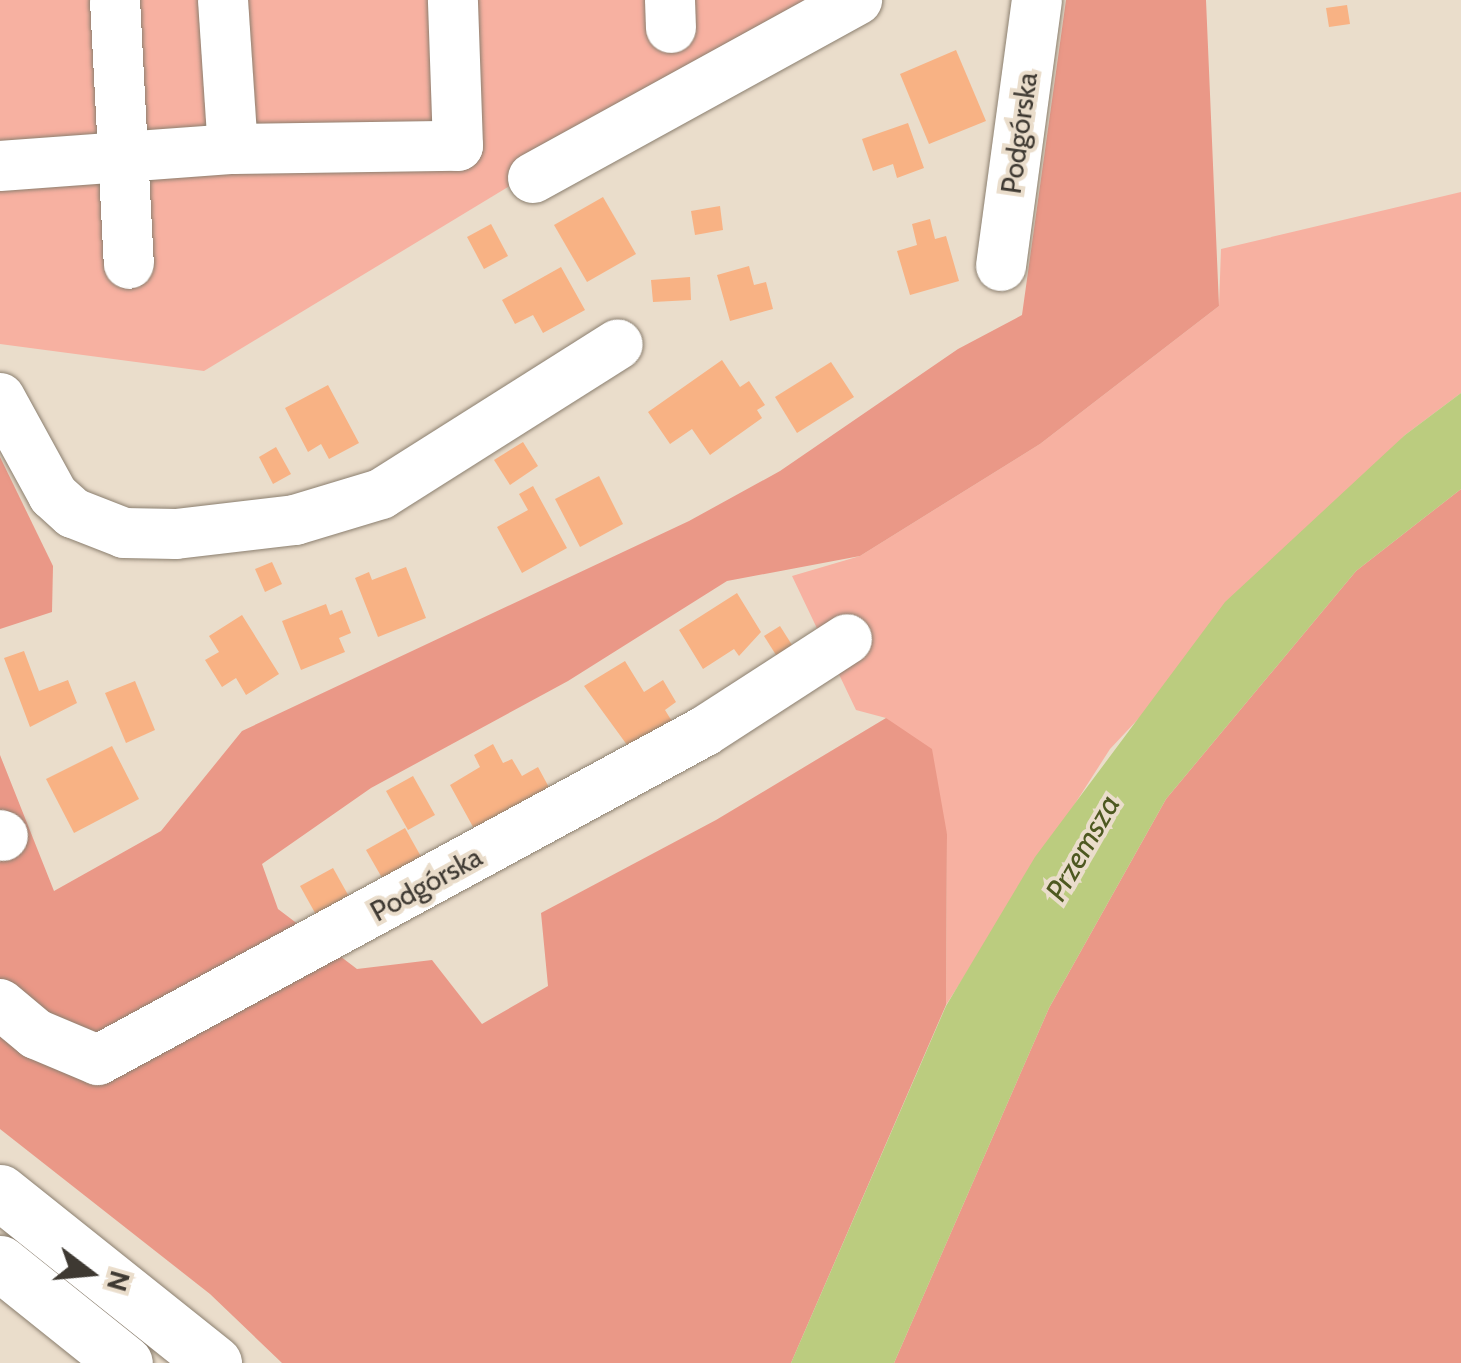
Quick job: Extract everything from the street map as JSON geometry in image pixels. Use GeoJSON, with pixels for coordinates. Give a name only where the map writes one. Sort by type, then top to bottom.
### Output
{"type":"FeatureCollection","features":[{"type":"Feature","properties":{"kind":"highway"},"geometry":{"type":"LineString","coordinates":[[0,1192],[214,1363]]}},
{"type":"Feature","properties":{"kind":"highway"},"geometry":{"type":"LineString","coordinates":[[0,1263],[125,1363]]}},
{"type":"Feature","properties":{"kind":"street"},"geometry":{"type":"LineString","coordinates":[[115,0],[129,264]]}},
{"type":"Feature","properties":{"kind":"street"},"geometry":{"type":"LineString","coordinates":[[223,0],[233,149]]}},
{"type":"Feature","properties":{"kind":"street"},"geometry":{"type":"LineString","coordinates":[[0,166],[233,149],[458,146],[453,0]]}},
{"type":"Feature","properties":{"kind":"street"},"geometry":{"type":"LineString","coordinates":[[533,178],[857,0]]}},
{"type":"Feature","properties":{"kind":"street","name":"Podgórska"},"geometry":{"type":"LineString","coordinates":[[1001,266],[1037,0]]}},
{"type":"Feature","properties":{"kind":"street"},"geometry":{"type":"LineString","coordinates":[[0,398],[53,495],[73,514],[124,534],[176,534],[295,520],[380,494],[618,344]]}},
{"type":"Feature","properties":{"kind":"street","name":"Podgórska"},"geometry":{"type":"LineString","coordinates":[[0,1004],[36,1034],[98,1060],[705,730],[847,640]]}},
{"type":"Feature","properties":{"kind":"shaded area"},"geometry":{"type":"Polygon","coordinates":[[[0,0],[817,0],[204,371],[0,344],[0,0]]]}},
{"type":"Feature","properties":{"kind":"shaded area"},"geometry":{"type":"Polygon","coordinates":[[[1066,0],[1206,0],[1219,306],[1040,444],[860,556],[727,581],[568,681],[371,788],[262,864],[278,909],[357,969],[432,960],[482,1024],[548,986],[541,913],[716,820],[886,718],[932,749],[947,834],[946,1005],[791,1363],[282,1363],[210,1294],[0,1129],[0,755],[54,891],[161,831],[242,731],[689,521],[780,471],[958,349],[1022,315],[1066,0]]]}},
{"type":"Feature","properties":{"kind":"shaded area"},"geometry":{"type":"Polygon","coordinates":[[[1461,192],[1461,393],[1405,435],[1110,749],[946,1005],[947,834],[886,718],[856,710],[792,576],[860,556],[1040,444],[1219,306],[1221,249],[1461,192]]]}},
{"type":"Feature","properties":{"kind":"shaded area"},"geometry":{"type":"Polygon","coordinates":[[[0,457],[53,566],[52,612],[0,629],[0,457]]]}},
{"type":"Feature","properties":{"kind":"shaded area"},"geometry":{"type":"Polygon","coordinates":[[[1461,489],[1461,1363],[894,1363],[1049,1008],[1166,799],[1356,571],[1461,489]]]}},
{"type":"Feature","properties":{"kind":"water","name":"Przemsza"},"geometry":{"type":"Polygon","coordinates":[[[1461,393],[1461,489],[1356,571],[1166,799],[1049,1008],[894,1363],[791,1363],[946,1006],[1035,857],[1225,602],[1405,435],[1461,393]]]}},
{"type":"Feature","properties":{"kind":"building"},"geometry":{"type":"Polygon","coordinates":[[[1347,5],[1350,24],[1329,27],[1326,8],[1347,5]]]}},
{"type":"Feature","properties":{"kind":"building"},"geometry":{"type":"Polygon","coordinates":[[[956,50],[986,121],[929,144],[900,74],[956,50]]]}},
{"type":"Feature","properties":{"kind":"building"},"geometry":{"type":"Polygon","coordinates":[[[908,123],[924,168],[897,178],[893,164],[873,171],[862,139],[908,123]]]}},
{"type":"Feature","properties":{"kind":"building"},"geometry":{"type":"Polygon","coordinates":[[[603,197],[636,254],[587,282],[554,225],[603,197]]]}},
{"type":"Feature","properties":{"kind":"building"},"geometry":{"type":"Polygon","coordinates":[[[720,206],[723,230],[695,235],[691,211],[720,206]]]}},
{"type":"Feature","properties":{"kind":"building"},"geometry":{"type":"Polygon","coordinates":[[[930,219],[935,239],[946,236],[959,281],[910,295],[897,251],[917,245],[912,224],[930,219]]]}},
{"type":"Feature","properties":{"kind":"building"},"geometry":{"type":"Polygon","coordinates":[[[491,224],[508,256],[484,269],[467,237],[491,224]]]}},
{"type":"Feature","properties":{"kind":"building"},"geometry":{"type":"Polygon","coordinates":[[[749,266],[754,285],[766,282],[773,309],[730,321],[717,275],[749,266]]]}},
{"type":"Feature","properties":{"kind":"building"},"geometry":{"type":"Polygon","coordinates":[[[561,267],[585,310],[543,333],[533,315],[515,324],[502,300],[561,267]]]}},
{"type":"Feature","properties":{"kind":"building"},"geometry":{"type":"Polygon","coordinates":[[[690,277],[691,300],[653,302],[651,280],[690,277]]]}},
{"type":"Feature","properties":{"kind":"building"},"geometry":{"type":"Polygon","coordinates":[[[722,360],[740,387],[749,381],[765,405],[757,410],[762,418],[710,455],[692,429],[670,444],[648,412],[722,360]]]}},
{"type":"Feature","properties":{"kind":"building"},"geometry":{"type":"Polygon","coordinates":[[[831,362],[854,397],[797,433],[775,397],[831,362]]]}},
{"type":"Feature","properties":{"kind":"building"},"geometry":{"type":"Polygon","coordinates":[[[328,385],[359,443],[329,459],[321,444],[308,452],[285,408],[328,385]]]}},
{"type":"Feature","properties":{"kind":"building"},"geometry":{"type":"Polygon","coordinates":[[[523,442],[538,466],[510,485],[494,460],[523,442]]]}},
{"type":"Feature","properties":{"kind":"building"},"geometry":{"type":"Polygon","coordinates":[[[276,447],[291,474],[273,484],[259,457],[276,447]]]}},
{"type":"Feature","properties":{"kind":"building"},"geometry":{"type":"Polygon","coordinates":[[[599,476],[623,524],[580,547],[555,499],[599,476]]]}},
{"type":"Feature","properties":{"kind":"building"},"geometry":{"type":"Polygon","coordinates":[[[533,486],[567,548],[522,573],[497,527],[528,510],[519,494],[533,486]]]}},
{"type":"Feature","properties":{"kind":"building"},"geometry":{"type":"Polygon","coordinates":[[[272,562],[282,584],[265,592],[255,569],[272,562]]]}},
{"type":"Feature","properties":{"kind":"building"},"geometry":{"type":"Polygon","coordinates":[[[406,567],[426,618],[378,637],[355,578],[369,572],[372,580],[406,567]]]}},
{"type":"Feature","properties":{"kind":"building"},"geometry":{"type":"Polygon","coordinates":[[[737,593],[761,632],[739,656],[734,649],[703,669],[679,630],[737,593]]]}},
{"type":"Feature","properties":{"kind":"building"},"geometry":{"type":"Polygon","coordinates":[[[326,604],[330,615],[342,610],[351,633],[339,638],[345,652],[301,670],[282,621],[326,604]]]}},
{"type":"Feature","properties":{"kind":"building"},"geometry":{"type":"Polygon","coordinates":[[[242,615],[279,674],[246,695],[236,678],[222,687],[205,660],[219,652],[209,636],[242,615]]]}},
{"type":"Feature","properties":{"kind":"building"},"geometry":{"type":"Polygon","coordinates":[[[780,626],[799,656],[783,666],[764,636],[780,626]]]}},
{"type":"Feature","properties":{"kind":"building"},"geometry":{"type":"Polygon","coordinates":[[[24,651],[39,691],[68,680],[77,703],[30,727],[4,658],[24,651]]]}},
{"type":"Feature","properties":{"kind":"building"},"geometry":{"type":"Polygon","coordinates":[[[625,661],[644,692],[663,680],[676,702],[665,710],[673,723],[630,749],[584,686],[625,661]]]}},
{"type":"Feature","properties":{"kind":"building"},"geometry":{"type":"Polygon","coordinates":[[[135,681],[155,730],[126,743],[105,693],[135,681]]]}},
{"type":"Feature","properties":{"kind":"building"},"geometry":{"type":"Polygon","coordinates":[[[493,744],[503,763],[512,759],[522,776],[538,767],[552,793],[478,836],[450,785],[480,767],[474,755],[493,744]]]}},
{"type":"Feature","properties":{"kind":"building"},"geometry":{"type":"Polygon","coordinates":[[[112,746],[139,799],[74,833],[46,779],[112,746]]]}},
{"type":"Feature","properties":{"kind":"building"},"geometry":{"type":"Polygon","coordinates":[[[413,776],[435,815],[408,830],[386,791],[413,776]]]}},
{"type":"Feature","properties":{"kind":"building"},"geometry":{"type":"Polygon","coordinates":[[[405,828],[424,862],[385,883],[366,850],[405,828]]]}},
{"type":"Feature","properties":{"kind":"building"},"geometry":{"type":"Polygon","coordinates":[[[333,868],[352,902],[319,920],[300,886],[333,868]]]}}]}
